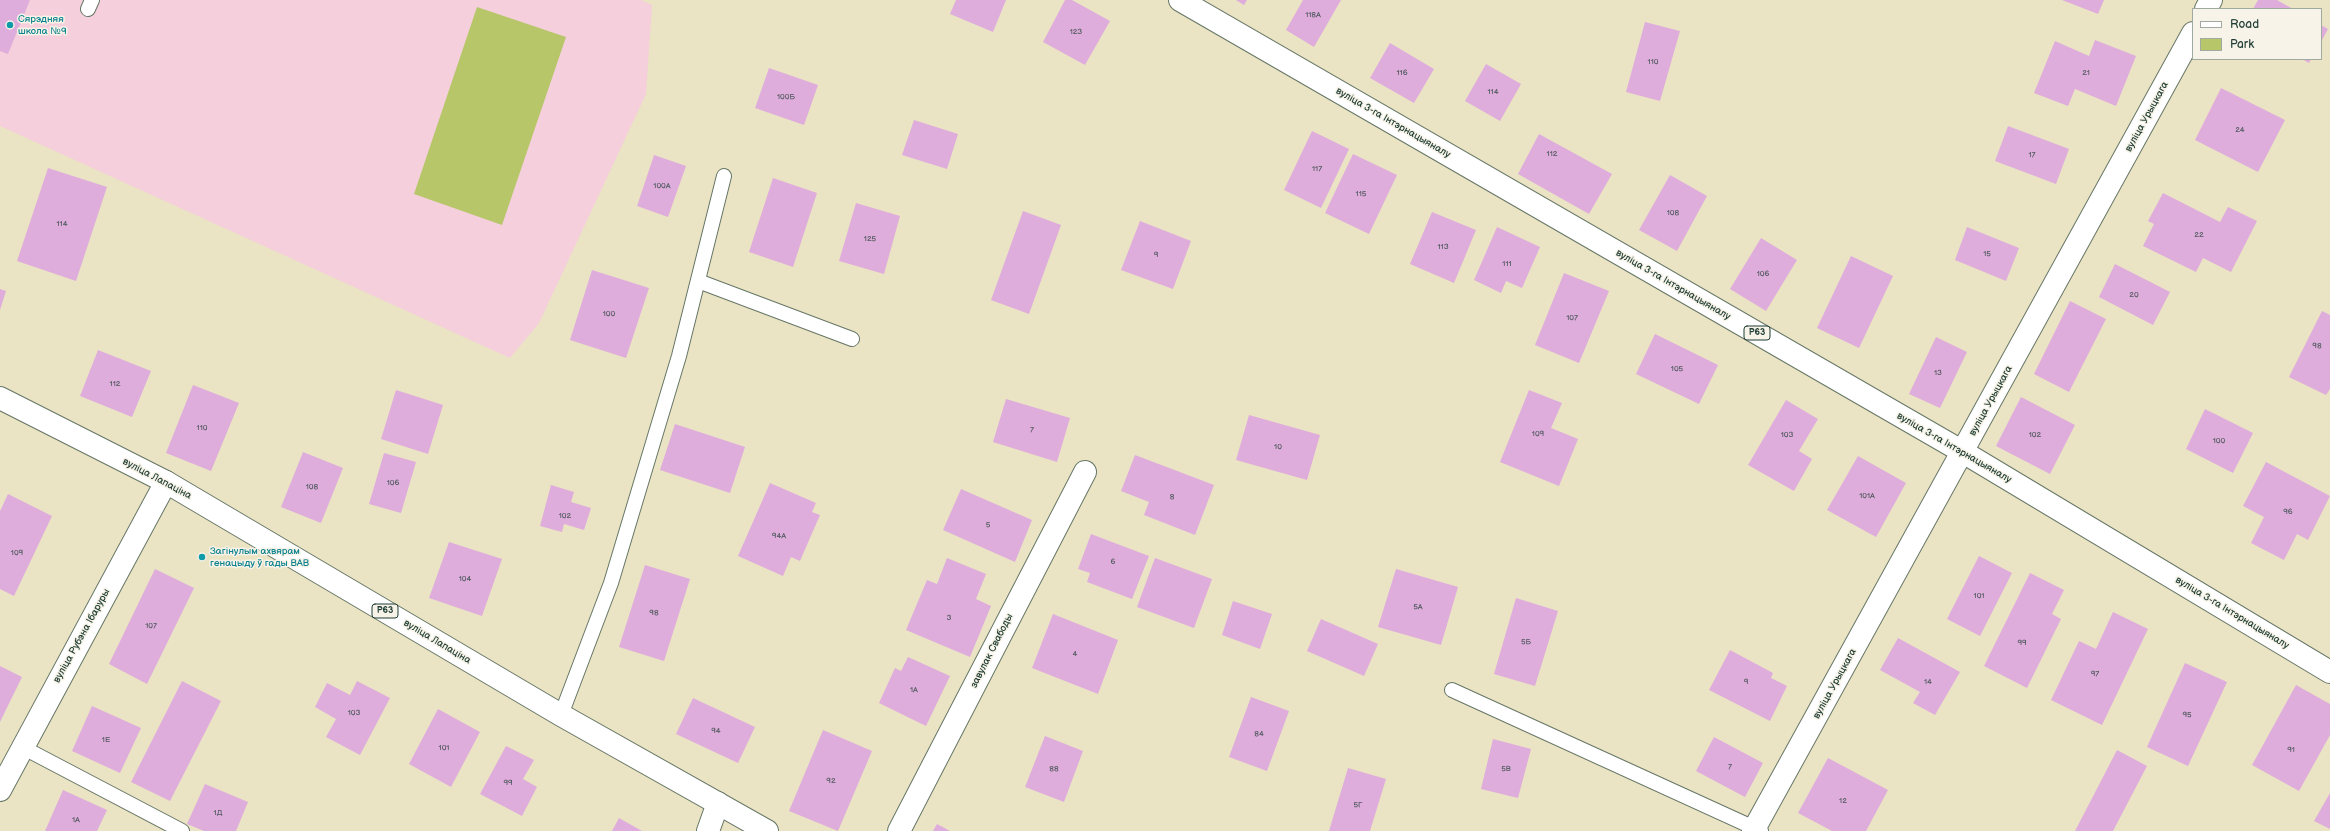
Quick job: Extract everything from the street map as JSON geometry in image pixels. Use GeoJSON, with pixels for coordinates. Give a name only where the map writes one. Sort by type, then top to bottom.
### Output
{"type":"FeatureCollection","features":[{"type":"Feature","properties":{"kind":"main road","name":"вуліца 3-га Інтэрнацыяналу"},"geometry":{"type":"LineString","coordinates":[[1180,0],[1963,452],[2330,672]]}},
{"type":"Feature","properties":{"kind":"main road","name":"вуліца Урыцкага"},"geometry":{"type":"LineString","coordinates":[[1757,830],[2192,35]]}},
{"type":"Feature","properties":{"kind":"main road","name":"вуліца Лапаціна"},"geometry":{"type":"LineString","coordinates":[[0,398],[166,482],[561,715],[767,831]]}},
{"type":"Feature","properties":{"kind":"main road","name":"завулак Свабоды"},"geometry":{"type":"LineString","coordinates":[[899,831],[1085,472]]}},
{"type":"Feature","properties":{"kind":"main road","name":"вуліца Рубэна Ібаруры"},"geometry":{"type":"LineString","coordinates":[[0,790],[166,482]]}},
{"type":"Feature","properties":{"kind":"main road"},"geometry":{"type":"LineString","coordinates":[[708,831],[718,803]]}},
{"type":"Feature","properties":{"kind":"lane"},"geometry":{"type":"LineString","coordinates":[[561,715],[611,583],[679,356],[724,176]]}},
{"type":"Feature","properties":{"kind":"lane"},"geometry":{"type":"LineString","coordinates":[[698,282],[852,339]]}},
{"type":"Feature","properties":{"kind":"lane"},"geometry":{"type":"LineString","coordinates":[[1452,690],[1757,830]]}},
{"type":"Feature","properties":{"kind":"lane"},"geometry":{"type":"LineString","coordinates":[[22,747],[182,831]]}},
{"type":"Feature","properties":{"kind":"shaded area"},"geometry":{"type":"Polygon","coordinates":[[[0,0],[641,0],[652,5],[646,94],[539,323],[510,358],[0,126],[0,0]]]}},
{"type":"Feature","properties":{"kind":"green space"},"geometry":{"type":"Polygon","coordinates":[[[477,7],[566,37],[502,225],[414,194],[477,7]]]}},
{"type":"Feature","properties":{"kind":"building","name":"Сярэдняя школа №9"},"geometry":{"type":"Polygon","coordinates":[[[0,0],[30,0],[8,54],[0,51],[0,0]]]}},
{"type":"Feature","properties":{"kind":"building"},"geometry":{"type":"Polygon","coordinates":[[[956,0],[1006,0],[993,32],[950,14],[956,0]]]}},
{"type":"Feature","properties":{"kind":"building"},"geometry":{"type":"Polygon","coordinates":[[[1065,0],[1072,0],[1110,21],[1085,65],[1043,42],[1065,0]]]}},
{"type":"Feature","properties":{"kind":"building"},"geometry":{"type":"Polygon","coordinates":[[[1236,0],[1247,0],[1244,5],[1236,0]]]}},
{"type":"Feature","properties":{"kind":"building"},"geometry":{"type":"Polygon","coordinates":[[[1303,0],[1341,0],[1314,47],[1286,30],[1303,0]]]}},
{"type":"Feature","properties":{"kind":"building"},"geometry":{"type":"Polygon","coordinates":[[[2062,0],[2104,0],[2098,14],[2062,0]]]}},
{"type":"Feature","properties":{"kind":"building"},"geometry":{"type":"Polygon","coordinates":[[[2258,0],[2277,0],[2291,8],[2254,8],[2258,0]]]}},
{"type":"Feature","properties":{"kind":"building"},"geometry":{"type":"Polygon","coordinates":[[[1645,22],[1680,31],[1660,101],[1626,92],[1645,22]]]}},
{"type":"Feature","properties":{"kind":"building"},"geometry":{"type":"Polygon","coordinates":[[[2322,26],[2328,29],[2322,40],[2322,26]]]}},
{"type":"Feature","properties":{"kind":"building"},"geometry":{"type":"Polygon","coordinates":[[[2095,40],[2136,56],[2116,106],[2075,89],[2068,106],[2034,93],[2055,41],[2089,56],[2095,40]]]}},
{"type":"Feature","properties":{"kind":"building"},"geometry":{"type":"Polygon","coordinates":[[[1390,43],[1434,69],[1414,103],[1370,78],[1390,43]]]}},
{"type":"Feature","properties":{"kind":"building"},"geometry":{"type":"Polygon","coordinates":[[[2304,60],[2310,60],[2309,63],[2304,60]]]}},
{"type":"Feature","properties":{"kind":"building"},"geometry":{"type":"Polygon","coordinates":[[[1486,64],[1521,84],[1500,121],[1465,101],[1486,64]]]}},
{"type":"Feature","properties":{"kind":"building"},"geometry":{"type":"Polygon","coordinates":[[[769,68],[818,85],[804,125],[755,108],[769,68]]]}},
{"type":"Feature","properties":{"kind":"building"},"geometry":{"type":"Polygon","coordinates":[[[2221,88],[2285,120],[2258,172],[2195,140],[2221,88]]]}},
{"type":"Feature","properties":{"kind":"building"},"geometry":{"type":"Polygon","coordinates":[[[914,120],[958,134],[947,169],[902,155],[914,120]]]}},
{"type":"Feature","properties":{"kind":"building"},"geometry":{"type":"Polygon","coordinates":[[[2008,126],[2069,149],[2056,184],[1995,161],[2008,126]]]}},
{"type":"Feature","properties":{"kind":"building"},"geometry":{"type":"Polygon","coordinates":[[[1312,131],[1349,149],[1321,208],[1284,190],[1312,131]]]}},
{"type":"Feature","properties":{"kind":"building"},"geometry":{"type":"Polygon","coordinates":[[[1539,134],[1612,174],[1589,214],[1518,174],[1539,134]]]}},
{"type":"Feature","properties":{"kind":"building"},"geometry":{"type":"Polygon","coordinates":[[[1353,154],[1397,175],[1369,234],[1325,213],[1353,154]]]}},
{"type":"Feature","properties":{"kind":"building"},"geometry":{"type":"Polygon","coordinates":[[[654,155],[686,166],[668,217],[637,206],[654,155]]]}},
{"type":"Feature","properties":{"kind":"building"},"geometry":{"type":"Polygon","coordinates":[[[48,168],[107,187],[76,281],[17,261],[48,168]]]}},
{"type":"Feature","properties":{"kind":"building"},"geometry":{"type":"Polygon","coordinates":[[[1670,175],[1707,196],[1677,251],[1639,230],[1670,175]]]}},
{"type":"Feature","properties":{"kind":"building"},"geometry":{"type":"Polygon","coordinates":[[[773,178],[817,193],[793,267],[749,252],[773,178]]]}},
{"type":"Feature","properties":{"kind":"building"},"geometry":{"type":"Polygon","coordinates":[[[2163,193],[2220,222],[2228,207],[2257,221],[2231,272],[2203,258],[2196,272],[2143,246],[2154,224],[2148,221],[2163,193]]]}},
{"type":"Feature","properties":{"kind":"building"},"geometry":{"type":"Polygon","coordinates":[[[856,203],[900,216],[884,274],[839,261],[856,203]]]}},
{"type":"Feature","properties":{"kind":"building"},"geometry":{"type":"Polygon","coordinates":[[[1023,211],[1061,225],[1029,314],[991,300],[1023,211]]]}},
{"type":"Feature","properties":{"kind":"building"},"geometry":{"type":"Polygon","coordinates":[[[1432,212],[1476,230],[1454,283],[1410,264],[1432,212]]]}},
{"type":"Feature","properties":{"kind":"building"},"geometry":{"type":"Polygon","coordinates":[[[1140,221],[1191,241],[1173,289],[1121,270],[1140,221]]]}},
{"type":"Feature","properties":{"kind":"building"},"geometry":{"type":"Polygon","coordinates":[[[1497,227],[1540,247],[1522,288],[1506,281],[1501,293],[1474,280],[1497,227]]]}},
{"type":"Feature","properties":{"kind":"building"},"geometry":{"type":"Polygon","coordinates":[[[1967,227],[2019,248],[2006,281],[1955,260],[1967,227]]]}},
{"type":"Feature","properties":{"kind":"building"},"geometry":{"type":"Polygon","coordinates":[[[1761,238],[1797,260],[1766,311],[1730,289],[1761,238]]]}},
{"type":"Feature","properties":{"kind":"building"},"geometry":{"type":"Polygon","coordinates":[[[1851,256],[1893,276],[1859,348],[1817,328],[1851,256]]]}},
{"type":"Feature","properties":{"kind":"building"},"geometry":{"type":"Polygon","coordinates":[[[2115,264],[2170,292],[2153,325],[2099,297],[2115,264]]]}},
{"type":"Feature","properties":{"kind":"building"},"geometry":{"type":"Polygon","coordinates":[[[592,270],[649,288],[626,358],[570,340],[592,270]]]}},
{"type":"Feature","properties":{"kind":"building"},"geometry":{"type":"Polygon","coordinates":[[[1564,273],[1609,291],[1579,363],[1535,345],[1564,273]]]}},
{"type":"Feature","properties":{"kind":"building"},"geometry":{"type":"Polygon","coordinates":[[[0,289],[6,291],[0,310],[0,289]]]}},
{"type":"Feature","properties":{"kind":"building"},"geometry":{"type":"Polygon","coordinates":[[[2070,301],[2106,319],[2069,392],[2034,374],[2070,301]]]}},
{"type":"Feature","properties":{"kind":"building"},"geometry":{"type":"Polygon","coordinates":[[[2322,311],[2330,315],[2330,389],[2326,395],[2289,377],[2322,311]]]}},
{"type":"Feature","properties":{"kind":"building"},"geometry":{"type":"Polygon","coordinates":[[[1655,334],[1718,365],[1699,404],[1636,374],[1655,334]]]}},
{"type":"Feature","properties":{"kind":"building"},"geometry":{"type":"Polygon","coordinates":[[[1936,337],[1967,352],[1940,408],[1909,394],[1936,337]]]}},
{"type":"Feature","properties":{"kind":"building"},"geometry":{"type":"Polygon","coordinates":[[[98,350],[151,371],[132,417],[80,396],[98,350]]]}},
{"type":"Feature","properties":{"kind":"building"},"geometry":{"type":"Polygon","coordinates":[[[193,385],[239,403],[211,471],[166,453],[193,385]]]}},
{"type":"Feature","properties":{"kind":"building"},"geometry":{"type":"Polygon","coordinates":[[[396,390],[443,405],[428,454],[381,439],[396,390]]]}},
{"type":"Feature","properties":{"kind":"building"},"geometry":{"type":"Polygon","coordinates":[[[1529,390],[1562,403],[1551,428],[1578,439],[1559,486],[1500,462],[1529,390]]]}},
{"type":"Feature","properties":{"kind":"building"},"geometry":{"type":"Polygon","coordinates":[[[2021,397],[2075,425],[2050,474],[1996,446],[2021,397]]]}},
{"type":"Feature","properties":{"kind":"building"},"geometry":{"type":"Polygon","coordinates":[[[1006,399],[1070,418],[1057,462],[993,442],[1006,399]]]}},
{"type":"Feature","properties":{"kind":"building"},"geometry":{"type":"Polygon","coordinates":[[[1786,400],[1818,419],[1799,451],[1812,459],[1794,491],[1748,465],[1786,400]]]}},
{"type":"Feature","properties":{"kind":"building"},"geometry":{"type":"Polygon","coordinates":[[[2205,409],[2253,433],[2233,473],[2186,449],[2205,409]]]}},
{"type":"Feature","properties":{"kind":"building"},"geometry":{"type":"Polygon","coordinates":[[[1249,415],[1320,435],[1307,480],[1236,460],[1249,415]]]}},
{"type":"Feature","properties":{"kind":"building"},"geometry":{"type":"Polygon","coordinates":[[[675,424],[745,447],[730,493],[660,470],[675,424]]]}},
{"type":"Feature","properties":{"kind":"building"},"geometry":{"type":"Polygon","coordinates":[[[303,452],[343,468],[321,523],[281,507],[303,452]]]}},
{"type":"Feature","properties":{"kind":"building"},"geometry":{"type":"Polygon","coordinates":[[[384,453],[416,462],[401,513],[369,504],[384,453]]]}},
{"type":"Feature","properties":{"kind":"building"},"geometry":{"type":"Polygon","coordinates":[[[1135,455],[1214,485],[1195,535],[1144,515],[1149,502],[1121,491],[1135,455]]]}},
{"type":"Feature","properties":{"kind":"building"},"geometry":{"type":"Polygon","coordinates":[[[1858,456],[1906,483],[1876,537],[1827,510],[1858,456]]]}},
{"type":"Feature","properties":{"kind":"building"},"geometry":{"type":"Polygon","coordinates":[[[2266,462],[2330,496],[2308,540],[2297,534],[2284,560],[2251,543],[2264,517],[2243,506],[2266,462]]]}},
{"type":"Feature","properties":{"kind":"building"},"geometry":{"type":"Polygon","coordinates":[[[770,483],[816,503],[812,512],[820,515],[800,561],[791,557],[783,576],[738,556],[770,483]]]}},
{"type":"Feature","properties":{"kind":"building"},"geometry":{"type":"Polygon","coordinates":[[[551,485],[574,492],[571,502],[591,508],[584,530],[564,524],[562,532],[540,526],[551,485]]]}},
{"type":"Feature","properties":{"kind":"building"},"geometry":{"type":"Polygon","coordinates":[[[961,489],[1032,520],[1015,562],[943,530],[961,489]]]}},
{"type":"Feature","properties":{"kind":"building"},"geometry":{"type":"Polygon","coordinates":[[[8,494],[52,516],[14,596],[0,589],[0,511],[8,494]]]}},
{"type":"Feature","properties":{"kind":"building"},"geometry":{"type":"Polygon","coordinates":[[[1091,534],[1149,556],[1132,599],[1087,582],[1090,573],[1078,569],[1091,534]]]}},
{"type":"Feature","properties":{"kind":"building"},"geometry":{"type":"Polygon","coordinates":[[[449,542],[502,559],[482,616],[429,598],[449,542]]]}},
{"type":"Feature","properties":{"kind":"building"},"geometry":{"type":"Polygon","coordinates":[[[1979,556],[2012,573],[1980,636],[1947,619],[1979,556]]]}},
{"type":"Feature","properties":{"kind":"building"},"geometry":{"type":"Polygon","coordinates":[[[947,558],[986,574],[976,599],[991,606],[970,657],[906,630],[927,580],[937,584],[947,558]]]}},
{"type":"Feature","properties":{"kind":"building"},"geometry":{"type":"Polygon","coordinates":[[[1155,558],[1212,579],[1194,628],[1137,607],[1155,558]]]}},
{"type":"Feature","properties":{"kind":"building"},"geometry":{"type":"Polygon","coordinates":[[[645,565],[690,579],[664,661],[619,647],[645,565]]]}},
{"type":"Feature","properties":{"kind":"building"},"geometry":{"type":"Polygon","coordinates":[[[155,569],[194,588],[147,684],[109,664],[155,569]]]}},
{"type":"Feature","properties":{"kind":"building"},"geometry":{"type":"Polygon","coordinates":[[[1396,569],[1458,587],[1441,645],[1378,627],[1396,569]]]}},
{"type":"Feature","properties":{"kind":"building"},"geometry":{"type":"Polygon","coordinates":[[[2030,573],[2064,590],[2052,614],[2061,619],[2027,688],[1984,666],[2030,573]]]}},
{"type":"Feature","properties":{"kind":"building"},"geometry":{"type":"Polygon","coordinates":[[[1516,598],[1558,611],[1535,686],[1494,674],[1516,598]]]}},
{"type":"Feature","properties":{"kind":"building"},"geometry":{"type":"Polygon","coordinates":[[[1233,601],[1272,614],[1260,649],[1222,635],[1233,601]]]}},
{"type":"Feature","properties":{"kind":"building"},"geometry":{"type":"Polygon","coordinates":[[[2113,612],[2148,629],[2102,725],[2051,700],[2079,641],[2096,649],[2113,612]]]}},
{"type":"Feature","properties":{"kind":"building"},"geometry":{"type":"Polygon","coordinates":[[[1053,614],[1118,640],[1098,694],[1032,668],[1053,614]]]}},
{"type":"Feature","properties":{"kind":"building"},"geometry":{"type":"Polygon","coordinates":[[[1321,619],[1378,644],[1364,676],[1307,651],[1321,619]]]}},
{"type":"Feature","properties":{"kind":"building"},"geometry":{"type":"Polygon","coordinates":[[[1898,638],[1960,672],[1935,715],[1913,703],[1920,692],[1880,670],[1898,638]]]}},
{"type":"Feature","properties":{"kind":"building"},"geometry":{"type":"Polygon","coordinates":[[[1730,650],[1773,673],[1771,678],[1787,686],[1770,721],[1709,690],[1730,650]]]}},
{"type":"Feature","properties":{"kind":"building"},"geometry":{"type":"Polygon","coordinates":[[[908,657],[950,676],[926,726],[879,703],[895,668],[901,671],[908,657]]]}},
{"type":"Feature","properties":{"kind":"building"},"geometry":{"type":"Polygon","coordinates":[[[2185,663],[2227,682],[2188,766],[2147,747],[2185,663]]]}},
{"type":"Feature","properties":{"kind":"building"},"geometry":{"type":"Polygon","coordinates":[[[0,666],[22,677],[0,722],[0,666]]]}},
{"type":"Feature","properties":{"kind":"building"},"geometry":{"type":"Polygon","coordinates":[[[182,681],[221,701],[170,801],[131,782],[182,681]]]}},
{"type":"Feature","properties":{"kind":"building"},"geometry":{"type":"Polygon","coordinates":[[[357,681],[390,698],[360,755],[326,737],[336,719],[315,707],[327,683],[350,695],[357,681]]]}},
{"type":"Feature","properties":{"kind":"building"},"geometry":{"type":"Polygon","coordinates":[[[2296,685],[2330,704],[2330,735],[2299,791],[2252,765],[2296,685]]]}},
{"type":"Feature","properties":{"kind":"building"},"geometry":{"type":"Polygon","coordinates":[[[1251,697],[1289,711],[1267,771],[1229,757],[1251,697]]]}},
{"type":"Feature","properties":{"kind":"building"},"geometry":{"type":"Polygon","coordinates":[[[693,698],[755,727],[738,763],[676,734],[693,698]]]}},
{"type":"Feature","properties":{"kind":"building"},"geometry":{"type":"Polygon","coordinates":[[[92,706],[141,728],[120,773],[72,751],[92,706]]]}},
{"type":"Feature","properties":{"kind":"building"},"geometry":{"type":"Polygon","coordinates":[[[438,709],[480,732],[451,787],[409,764],[438,709]]]}},
{"type":"Feature","properties":{"kind":"building"},"geometry":{"type":"Polygon","coordinates":[[[823,730],[872,751],[838,831],[789,811],[823,730]]]}},
{"type":"Feature","properties":{"kind":"building"},"geometry":{"type":"Polygon","coordinates":[[[1045,736],[1083,751],[1064,802],[1025,787],[1045,736]]]}},
{"type":"Feature","properties":{"kind":"building"},"geometry":{"type":"Polygon","coordinates":[[[1714,737],[1763,763],[1745,797],[1696,771],[1714,737]]]}},
{"type":"Feature","properties":{"kind":"building"},"geometry":{"type":"Polygon","coordinates":[[[1493,739],[1531,749],[1518,798],[1481,789],[1493,739]]]}},
{"type":"Feature","properties":{"kind":"building"},"geometry":{"type":"Polygon","coordinates":[[[506,746],[534,760],[523,779],[537,787],[522,816],[480,794],[506,746]]]}},
{"type":"Feature","properties":{"kind":"building"},"geometry":{"type":"Polygon","coordinates":[[[2117,750],[2147,766],[2113,831],[2075,831],[2117,750]]]}},
{"type":"Feature","properties":{"kind":"building"},"geometry":{"type":"Polygon","coordinates":[[[1828,758],[1888,790],[1866,831],[1832,831],[1798,813],[1828,758]]]}},
{"type":"Feature","properties":{"kind":"building"},"geometry":{"type":"Polygon","coordinates":[[[1348,768],[1386,779],[1370,831],[1329,831],[1348,768]]]}},
{"type":"Feature","properties":{"kind":"building"},"geometry":{"type":"Polygon","coordinates":[[[205,784],[248,802],[236,831],[204,831],[187,824],[205,784]]]}},
{"type":"Feature","properties":{"kind":"building"},"geometry":{"type":"Polygon","coordinates":[[[63,790],[107,810],[97,831],[45,831],[63,790]]]}},
{"type":"Feature","properties":{"kind":"building"},"geometry":{"type":"Polygon","coordinates":[[[2330,793],[2330,829],[2314,821],[2330,793]]]}},
{"type":"Feature","properties":{"kind":"building"},"geometry":{"type":"Polygon","coordinates":[[[619,818],[642,831],[612,831],[619,818]]]}},
{"type":"Feature","properties":{"kind":"building"},"geometry":{"type":"Polygon","coordinates":[[[937,824],[950,831],[933,831],[937,824]]]}},
{"type":"Feature","properties":{"kind":"place","name":"Сярэдняя школа №9"},"geometry":{"type":"Point","coordinates":[10,25]}},
{"type":"Feature","properties":{"kind":"place","name":"Загінулым ахвярам генацыду ў гады ВАВ"},"geometry":{"type":"Point","coordinates":[202,557]}}]}
